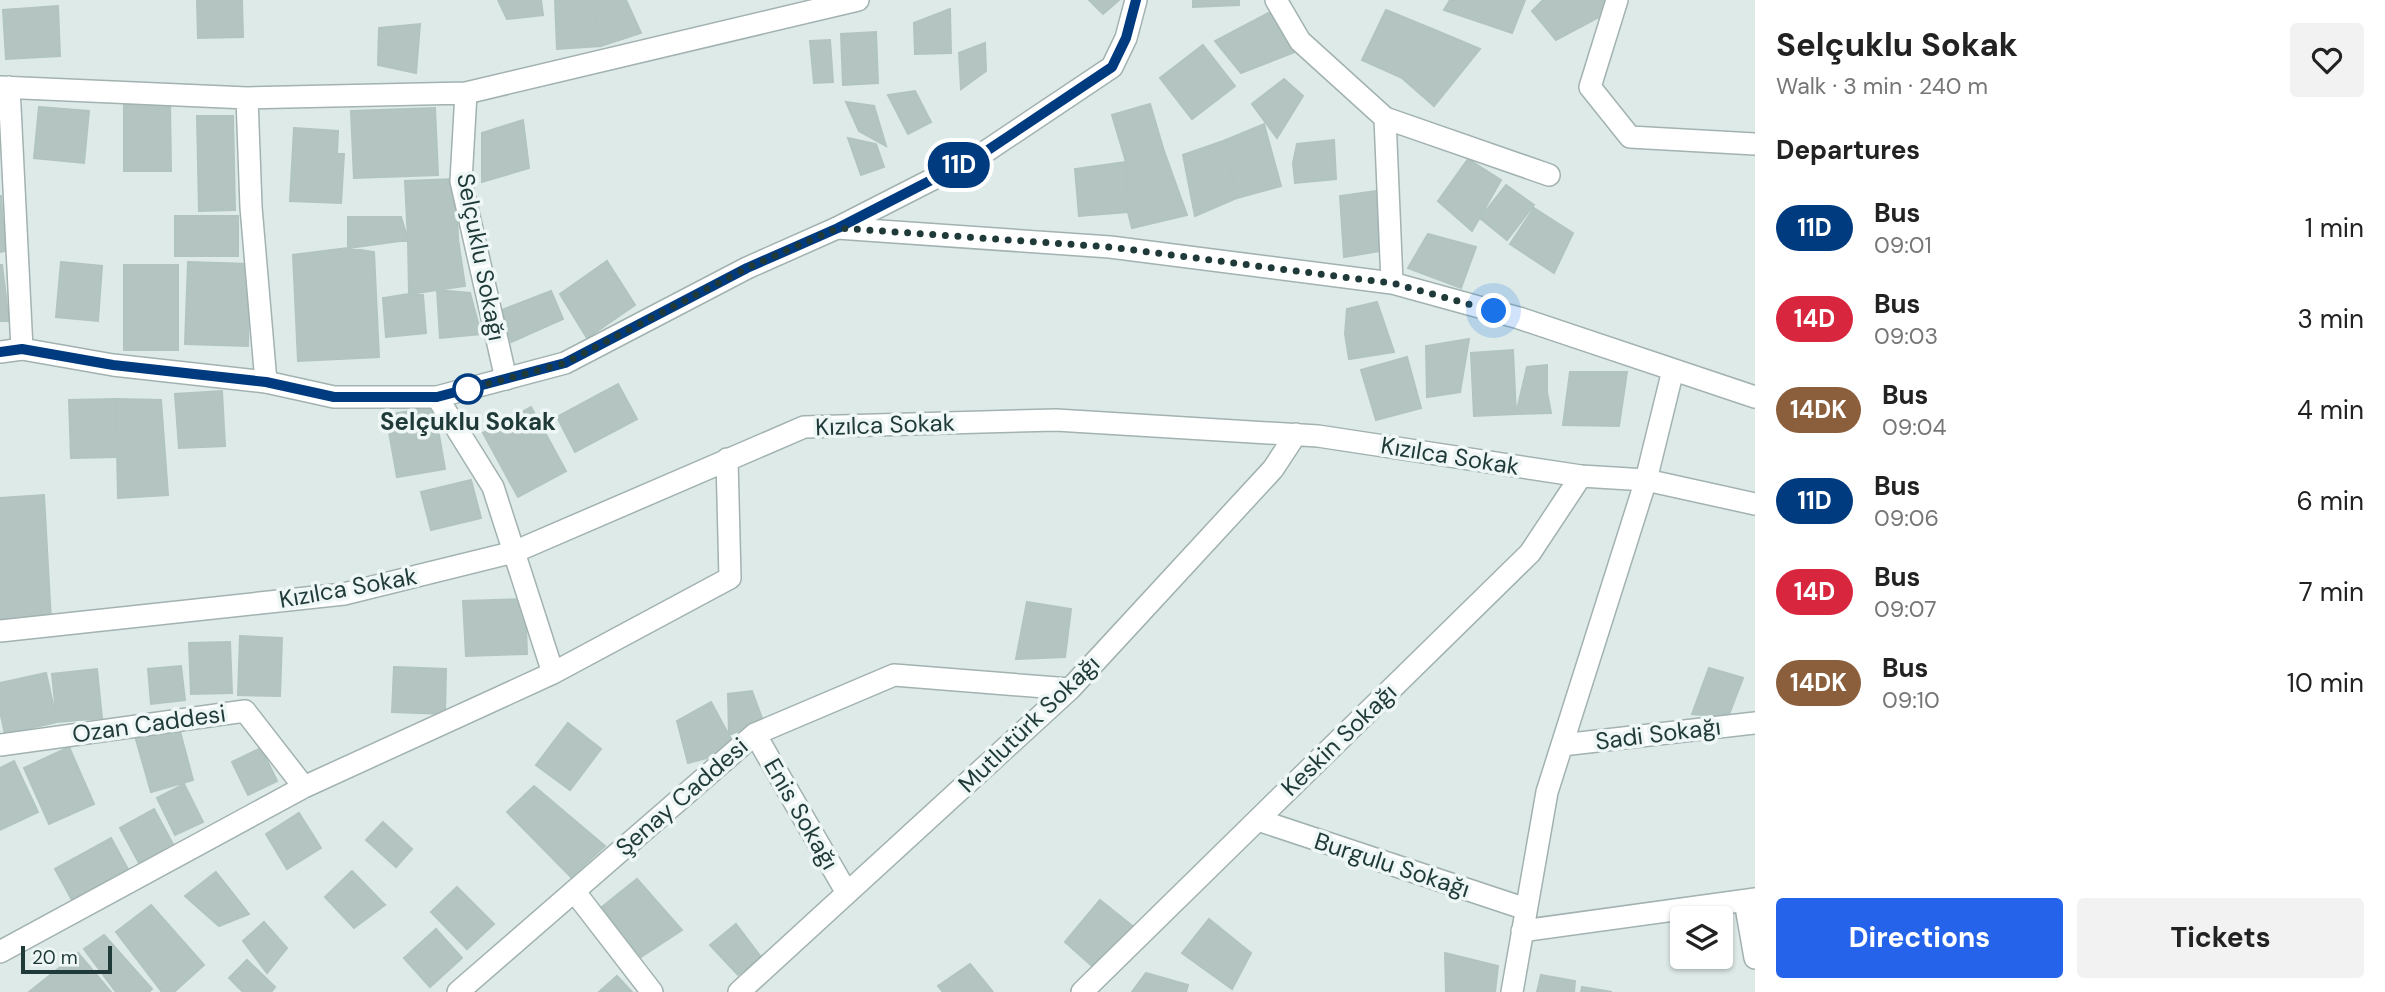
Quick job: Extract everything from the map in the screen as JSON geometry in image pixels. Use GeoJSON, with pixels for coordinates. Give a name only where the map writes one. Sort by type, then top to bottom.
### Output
{"type":"FeatureCollection","features":[{"type":"Feature","properties":{"kind":"street"},"geometry":{"type":"LineString","coordinates":[[22,349],[5,87],[247,98],[466,93],[858,0]]}},
{"type":"Feature","properties":{"kind":"street"},"geometry":{"type":"LineString","coordinates":[[0,352],[22,349],[113,365],[266,382],[334,397],[437,397],[565,363],[747,268],[838,228],[982,154],[1112,67],[1126,38],[1136,0]]}},
{"type":"Feature","properties":{"kind":"street"},"geometry":{"type":"LineString","coordinates":[[1276,0],[1300,41],[1385,118],[1549,175]]}},
{"type":"Feature","properties":{"kind":"street"},"geometry":{"type":"LineString","coordinates":[[1617,0],[1590,87],[1630,137],[1755,144]]}},
{"type":"Feature","properties":{"kind":"street","name":"Selçuklu Sokağı"},"geometry":{"type":"LineString","coordinates":[[466,93],[461,181],[506,379]]}},
{"type":"Feature","properties":{"kind":"street"},"geometry":{"type":"LineString","coordinates":[[247,98],[251,208],[266,382]]}},
{"type":"Feature","properties":{"kind":"street"},"geometry":{"type":"LineString","coordinates":[[1385,118],[1392,283]]}},
{"type":"Feature","properties":{"kind":"street"},"geometry":{"type":"LineString","coordinates":[[838,228],[1110,247],[1392,283],[1519,318],[1755,397]]}},
{"type":"Feature","properties":{"kind":"street"},"geometry":{"type":"LineString","coordinates":[[1511,992],[1547,792],[1646,480],[1674,370]]}},
{"type":"Feature","properties":{"kind":"street"},"geometry":{"type":"LineString","coordinates":[[437,397],[492,487],[553,673]]}},
{"type":"Feature","properties":{"kind":"street","name":"Kızılca Sokak"},"geometry":{"type":"LineString","coordinates":[[0,631],[344,594],[513,552],[804,427],[1056,421],[1296,434],[1581,476],[1646,480],[1755,504]]}},
{"type":"Feature","properties":{"kind":"street","name":"Mutlutürk Sokağı"},"geometry":{"type":"LineString","coordinates":[[739,992],[1070,689],[1273,469],[1296,434]]}},
{"type":"Feature","properties":{"kind":"street"},"geometry":{"type":"LineString","coordinates":[[0,952],[304,787],[553,673],[730,578],[727,459]]}},
{"type":"Feature","properties":{"kind":"street","name":"Keskin Sokağı"},"geometry":{"type":"LineString","coordinates":[[1082,992],[1530,554],[1581,476]]}},
{"type":"Feature","properties":{"kind":"street","name":"Şenay Caddesi"},"geometry":{"type":"LineString","coordinates":[[458,992],[755,734],[894,675],[1070,689]]}},
{"type":"Feature","properties":{"kind":"street","name":"Ozan Caddesi"},"geometry":{"type":"LineString","coordinates":[[0,745],[245,711],[304,787]]}},
{"type":"Feature","properties":{"kind":"street","name":"Sadi Sokağı"},"geometry":{"type":"LineString","coordinates":[[1562,745],[1755,723]]}},
{"type":"Feature","properties":{"kind":"street","name":"Enis Sokağı"},"geometry":{"type":"LineString","coordinates":[[755,734],[848,893]]}},
{"type":"Feature","properties":{"kind":"street","name":"Burgulu Sokağı"},"geometry":{"type":"LineString","coordinates":[[1258,820],[1526,909]]}},
{"type":"Feature","properties":{"kind":"street"},"geometry":{"type":"LineString","coordinates":[[574,891],[652,992]]}},
{"type":"Feature","properties":{"kind":"street"},"geometry":{"type":"LineString","coordinates":[[1522,930],[1750,900],[1755,958]]}},
{"type":"Feature","properties":{"kind":"building"},"geometry":{"type":"Polygon","coordinates":[[[197,0],[242,0],[243,37],[198,38],[197,0]]]}},
{"type":"Feature","properties":{"kind":"building"},"geometry":{"type":"Polygon","coordinates":[[[498,0],[541,0],[543,15],[507,19],[498,0]]]}},
{"type":"Feature","properties":{"kind":"building"},"geometry":{"type":"Polygon","coordinates":[[[555,0],[592,0],[601,46],[557,49],[555,0]]]}},
{"type":"Feature","properties":{"kind":"building"},"geometry":{"type":"Polygon","coordinates":[[[592,0],[626,0],[641,33],[601,46],[592,0]]]}},
{"type":"Feature","properties":{"kind":"building"},"geometry":{"type":"Polygon","coordinates":[[[1089,0],[1119,0],[1103,14],[1089,0]]]}},
{"type":"Feature","properties":{"kind":"building"},"geometry":{"type":"Polygon","coordinates":[[[1193,0],[1239,0],[1239,5],[1193,7],[1193,0]]]}},
{"type":"Feature","properties":{"kind":"building"},"geometry":{"type":"Polygon","coordinates":[[[1450,0],[1525,0],[1512,33],[1444,10],[1450,0]]]}},
{"type":"Feature","properties":{"kind":"building"},"geometry":{"type":"Polygon","coordinates":[[[1543,0],[1604,0],[1614,9],[1556,40],[1532,11],[1543,0]]]}},
{"type":"Feature","properties":{"kind":"building"},"geometry":{"type":"Polygon","coordinates":[[[58,6],[60,56],[6,59],[3,10],[58,6]]]}},
{"type":"Feature","properties":{"kind":"building"},"geometry":{"type":"Polygon","coordinates":[[[950,9],[951,53],[915,54],[914,23],[950,9]]]}},
{"type":"Feature","properties":{"kind":"building"},"geometry":{"type":"Polygon","coordinates":[[[1276,9],[1300,50],[1241,73],[1215,41],[1276,9]]]}},
{"type":"Feature","properties":{"kind":"building"},"geometry":{"type":"Polygon","coordinates":[[[1386,10],[1430,28],[1402,78],[1362,60],[1386,10]]]}},
{"type":"Feature","properties":{"kind":"building"},"geometry":{"type":"Polygon","coordinates":[[[420,24],[416,73],[378,65],[379,28],[420,24]]]}},
{"type":"Feature","properties":{"kind":"building"},"geometry":{"type":"Polygon","coordinates":[[[1430,28],[1480,49],[1434,106],[1402,78],[1430,28]]]}},
{"type":"Feature","properties":{"kind":"building"},"geometry":{"type":"Polygon","coordinates":[[[876,32],[878,83],[843,85],[841,34],[876,32]]]}},
{"type":"Feature","properties":{"kind":"building"},"geometry":{"type":"Polygon","coordinates":[[[830,40],[833,82],[814,83],[810,41],[830,40]]]}},
{"type":"Feature","properties":{"kind":"building"},"geometry":{"type":"Polygon","coordinates":[[[985,43],[986,71],[961,89],[959,53],[985,43]]]}},
{"type":"Feature","properties":{"kind":"building"},"geometry":{"type":"Polygon","coordinates":[[[1203,45],[1235,86],[1192,119],[1160,78],[1203,45]]]}},
{"type":"Feature","properties":{"kind":"building"},"geometry":{"type":"Polygon","coordinates":[[[1284,79],[1303,96],[1277,138],[1252,104],[1284,79]]]}},
{"type":"Feature","properties":{"kind":"building"},"geometry":{"type":"Polygon","coordinates":[[[915,91],[931,122],[908,134],[888,95],[915,91]]]}},
{"type":"Feature","properties":{"kind":"building"},"geometry":{"type":"Polygon","coordinates":[[[170,101],[171,171],[124,171],[124,102],[170,101]]]}},
{"type":"Feature","properties":{"kind":"building"},"geometry":{"type":"Polygon","coordinates":[[[846,102],[874,106],[886,146],[859,131],[846,102]]]}},
{"type":"Feature","properties":{"kind":"building"},"geometry":{"type":"Polygon","coordinates":[[[1150,104],[1164,151],[1126,162],[1112,115],[1150,104]]]}},
{"type":"Feature","properties":{"kind":"building"},"geometry":{"type":"Polygon","coordinates":[[[39,107],[89,111],[84,163],[34,158],[39,107]]]}},
{"type":"Feature","properties":{"kind":"building"},"geometry":{"type":"Polygon","coordinates":[[[435,108],[438,175],[354,178],[351,111],[435,108]]]}},
{"type":"Feature","properties":{"kind":"building"},"geometry":{"type":"Polygon","coordinates":[[[197,116],[233,116],[235,210],[199,211],[197,116]]]}},
{"type":"Feature","properties":{"kind":"building"},"geometry":{"type":"Polygon","coordinates":[[[523,120],[529,168],[482,182],[482,133],[523,120]]]}},
{"type":"Feature","properties":{"kind":"building"},"geometry":{"type":"Polygon","coordinates":[[[1264,124],[1281,186],[1237,198],[1223,141],[1264,124]]]}},
{"type":"Feature","properties":{"kind":"building"},"geometry":{"type":"Polygon","coordinates":[[[294,128],[338,131],[337,154],[344,154],[341,203],[290,201],[294,128]]]}},
{"type":"Feature","properties":{"kind":"building"},"geometry":{"type":"Polygon","coordinates":[[[848,138],[876,144],[884,167],[861,175],[848,138]]]}},
{"type":"Feature","properties":{"kind":"building"},"geometry":{"type":"Polygon","coordinates":[[[1334,140],[1336,179],[1295,183],[1293,163],[1297,144],[1334,140]]]}},
{"type":"Feature","properties":{"kind":"building"},"geometry":{"type":"Polygon","coordinates":[[[1223,141],[1237,198],[1195,216],[1183,155],[1223,141]]]}},
{"type":"Feature","properties":{"kind":"building"},"geometry":{"type":"Polygon","coordinates":[[[1164,151],[1187,215],[1132,228],[1128,212],[1126,162],[1164,151]]]}},
{"type":"Feature","properties":{"kind":"building"},"geometry":{"type":"Polygon","coordinates":[[[1468,159],[1501,180],[1472,231],[1438,201],[1468,159]]]}},
{"type":"Feature","properties":{"kind":"building"},"geometry":{"type":"Polygon","coordinates":[[[1126,162],[1128,212],[1079,216],[1075,169],[1126,162]]]}},
{"type":"Feature","properties":{"kind":"building"},"geometry":{"type":"Polygon","coordinates":[[[456,179],[458,239],[408,240],[405,181],[456,179]]]}},
{"type":"Feature","properties":{"kind":"building"},"geometry":{"type":"Polygon","coordinates":[[[1506,185],[1534,205],[1507,240],[1480,218],[1506,185]]]}},
{"type":"Feature","properties":{"kind":"building"},"geometry":{"type":"Polygon","coordinates":[[[1384,190],[1386,250],[1344,257],[1340,196],[1384,190]]]}},
{"type":"Feature","properties":{"kind":"building"},"geometry":{"type":"Polygon","coordinates":[[[0,196],[5,251],[0,252],[0,196]]]}},
{"type":"Feature","properties":{"kind":"building"},"geometry":{"type":"Polygon","coordinates":[[[1534,208],[1573,233],[1554,273],[1510,244],[1534,208]]]}},
{"type":"Feature","properties":{"kind":"building"},"geometry":{"type":"Polygon","coordinates":[[[175,216],[238,216],[238,256],[175,256],[175,216]]]}},
{"type":"Feature","properties":{"kind":"building"},"geometry":{"type":"Polygon","coordinates":[[[348,217],[401,217],[408,240],[348,248],[348,217]]]}},
{"type":"Feature","properties":{"kind":"building"},"geometry":{"type":"Polygon","coordinates":[[[1428,234],[1476,247],[1461,288],[1408,268],[1428,234]]]}},
{"type":"Feature","properties":{"kind":"building"},"geometry":{"type":"Polygon","coordinates":[[[458,239],[465,286],[409,294],[408,240],[458,239]]]}},
{"type":"Feature","properties":{"kind":"building"},"geometry":{"type":"Polygon","coordinates":[[[348,248],[374,252],[379,357],[298,361],[293,255],[348,248]]]}},
{"type":"Feature","properties":{"kind":"building"},"geometry":{"type":"Polygon","coordinates":[[[607,261],[635,305],[587,338],[560,294],[607,261]]]}},
{"type":"Feature","properties":{"kind":"building"},"geometry":{"type":"Polygon","coordinates":[[[61,262],[102,266],[98,321],[56,317],[61,262]]]}},
{"type":"Feature","properties":{"kind":"building"},"geometry":{"type":"Polygon","coordinates":[[[188,262],[250,264],[248,346],[185,344],[188,262]]]}},
{"type":"Feature","properties":{"kind":"building"},"geometry":{"type":"Polygon","coordinates":[[[2,265],[9,321],[0,321],[2,265]]]}},
{"type":"Feature","properties":{"kind":"building"},"geometry":{"type":"Polygon","coordinates":[[[124,265],[178,265],[178,350],[124,350],[124,265]]]}},
{"type":"Feature","properties":{"kind":"building"},"geometry":{"type":"Polygon","coordinates":[[[437,290],[470,293],[481,334],[440,338],[437,290]]]}},
{"type":"Feature","properties":{"kind":"building"},"geometry":{"type":"Polygon","coordinates":[[[551,291],[563,319],[511,342],[502,310],[551,291]]]}},
{"type":"Feature","properties":{"kind":"building"},"geometry":{"type":"Polygon","coordinates":[[[423,295],[426,333],[386,337],[383,298],[423,295]]]}},
{"type":"Feature","properties":{"kind":"building"},"geometry":{"type":"Polygon","coordinates":[[[1377,302],[1394,352],[1349,359],[1345,334],[1347,309],[1377,302]]]}},
{"type":"Feature","properties":{"kind":"building"},"geometry":{"type":"Polygon","coordinates":[[[1469,339],[1460,392],[1427,397],[1426,346],[1469,339]]]}},
{"type":"Feature","properties":{"kind":"building"},"geometry":{"type":"Polygon","coordinates":[[[1513,350],[1516,414],[1474,416],[1471,353],[1513,350]]]}},
{"type":"Feature","properties":{"kind":"building"},"geometry":{"type":"Polygon","coordinates":[[[1407,357],[1421,408],[1376,420],[1361,370],[1407,357]]]}},
{"type":"Feature","properties":{"kind":"building"},"geometry":{"type":"Polygon","coordinates":[[[1547,365],[1547,392],[1551,413],[1516,414],[1527,367],[1547,365]]]}},
{"type":"Feature","properties":{"kind":"building"},"geometry":{"type":"Polygon","coordinates":[[[1570,372],[1627,372],[1619,426],[1563,425],[1570,372]]]}},
{"type":"Feature","properties":{"kind":"building"},"geometry":{"type":"Polygon","coordinates":[[[618,384],[637,419],[575,452],[557,417],[618,384]]]}},
{"type":"Feature","properties":{"kind":"building"},"geometry":{"type":"Polygon","coordinates":[[[222,391],[225,446],[179,448],[175,394],[222,391]]]}},
{"type":"Feature","properties":{"kind":"building"},"geometry":{"type":"Polygon","coordinates":[[[116,399],[161,400],[168,495],[118,498],[116,399]]]}},
{"type":"Feature","properties":{"kind":"building"},"geometry":{"type":"Polygon","coordinates":[[[116,399],[118,457],[71,458],[69,400],[116,399]]]}},
{"type":"Feature","properties":{"kind":"building"},"geometry":{"type":"Polygon","coordinates":[[[434,407],[445,469],[397,477],[386,415],[434,407]]]}},
{"type":"Feature","properties":{"kind":"building"},"geometry":{"type":"Polygon","coordinates":[[[531,407],[566,471],[518,497],[483,433],[531,407]]]}},
{"type":"Feature","properties":{"kind":"building"},"geometry":{"type":"Polygon","coordinates":[[[471,480],[481,518],[431,530],[421,492],[471,480]]]}},
{"type":"Feature","properties":{"kind":"building"},"geometry":{"type":"Polygon","coordinates":[[[44,495],[51,620],[0,623],[0,498],[44,495]]]}},
{"type":"Feature","properties":{"kind":"building"},"geometry":{"type":"Polygon","coordinates":[[[525,599],[527,654],[466,656],[463,601],[525,599]]]}},
{"type":"Feature","properties":{"kind":"building"},"geometry":{"type":"Polygon","coordinates":[[[1027,602],[1071,609],[1065,657],[1016,659],[1027,602]]]}},
{"type":"Feature","properties":{"kind":"building"},"geometry":{"type":"Polygon","coordinates":[[[240,636],[282,638],[280,696],[238,695],[240,636]]]}},
{"type":"Feature","properties":{"kind":"building"},"geometry":{"type":"Polygon","coordinates":[[[230,642],[232,693],[191,694],[189,643],[230,642]]]}},
{"type":"Feature","properties":{"kind":"building"},"geometry":{"type":"Polygon","coordinates":[[[181,666],[185,700],[151,704],[148,669],[181,666]]]}},
{"type":"Feature","properties":{"kind":"building"},"geometry":{"type":"Polygon","coordinates":[[[394,667],[446,669],[445,714],[392,712],[394,667]]]}},
{"type":"Feature","properties":{"kind":"building"},"geometry":{"type":"Polygon","coordinates":[[[1709,668],[1743,678],[1728,717],[1692,714],[1709,668]]]}},
{"type":"Feature","properties":{"kind":"building"},"geometry":{"type":"Polygon","coordinates":[[[97,669],[102,718],[57,722],[52,674],[97,669]]]}},
{"type":"Feature","properties":{"kind":"building"},"geometry":{"type":"Polygon","coordinates":[[[46,673],[57,722],[5,734],[0,711],[0,683],[46,673]]]}},
{"type":"Feature","properties":{"kind":"building"},"geometry":{"type":"Polygon","coordinates":[[[752,691],[763,721],[729,735],[728,694],[752,691]]]}},
{"type":"Feature","properties":{"kind":"building"},"geometry":{"type":"Polygon","coordinates":[[[711,702],[737,750],[688,763],[677,721],[711,702]]]}},
{"type":"Feature","properties":{"kind":"building"},"geometry":{"type":"Polygon","coordinates":[[[568,723],[601,749],[570,790],[536,765],[568,723]]]}},
{"type":"Feature","properties":{"kind":"building"},"geometry":{"type":"Polygon","coordinates":[[[178,724],[193,780],[151,792],[135,736],[178,724]]]}},
{"type":"Feature","properties":{"kind":"building"},"geometry":{"type":"Polygon","coordinates":[[[69,747],[94,804],[49,824],[24,768],[69,747]]]}},
{"type":"Feature","properties":{"kind":"building"},"geometry":{"type":"Polygon","coordinates":[[[261,748],[277,781],[248,795],[232,762],[261,748]]]}},
{"type":"Feature","properties":{"kind":"building"},"geometry":{"type":"Polygon","coordinates":[[[14,761],[38,812],[0,830],[0,768],[14,761]]]}},
{"type":"Feature","properties":{"kind":"building"},"geometry":{"type":"Polygon","coordinates":[[[184,784],[203,822],[175,835],[157,798],[184,784]]]}},
{"type":"Feature","properties":{"kind":"building"},"geometry":{"type":"Polygon","coordinates":[[[534,786],[605,846],[571,877],[507,812],[534,786]]]}},
{"type":"Feature","properties":{"kind":"building"},"geometry":{"type":"Polygon","coordinates":[[[154,809],[174,846],[140,865],[120,828],[154,809]]]}},
{"type":"Feature","properties":{"kind":"building"},"geometry":{"type":"Polygon","coordinates":[[[299,813],[321,848],[287,869],[266,834],[299,813]]]}},
{"type":"Feature","properties":{"kind":"building"},"geometry":{"type":"Polygon","coordinates":[[[383,822],[412,849],[396,867],[366,840],[383,822]]]}},
{"type":"Feature","properties":{"kind":"building"},"geometry":{"type":"Polygon","coordinates":[[[111,838],[129,871],[73,902],[55,869],[111,838]]]}},
{"type":"Feature","properties":{"kind":"building"},"geometry":{"type":"Polygon","coordinates":[[[352,871],[385,905],[354,928],[325,897],[352,871]]]}},
{"type":"Feature","properties":{"kind":"building"},"geometry":{"type":"Polygon","coordinates":[[[216,872],[249,914],[219,926],[185,896],[216,872]]]}},
{"type":"Feature","properties":{"kind":"building"},"geometry":{"type":"Polygon","coordinates":[[[637,879],[682,930],[641,957],[602,907],[637,879]]]}},
{"type":"Feature","properties":{"kind":"building"},"geometry":{"type":"Polygon","coordinates":[[[457,887],[494,924],[467,949],[431,912],[457,887]]]}},
{"type":"Feature","properties":{"kind":"building"},"geometry":{"type":"Polygon","coordinates":[[[1100,900],[1135,928],[1093,967],[1065,942],[1100,900]]]}},
{"type":"Feature","properties":{"kind":"building"},"geometry":{"type":"Polygon","coordinates":[[[151,905],[204,965],[174,992],[162,992],[116,932],[151,905]]]}},
{"type":"Feature","properties":{"kind":"building"},"geometry":{"type":"Polygon","coordinates":[[[1209,919],[1251,953],[1232,989],[1182,953],[1209,919]]]}},
{"type":"Feature","properties":{"kind":"building"},"geometry":{"type":"Polygon","coordinates":[[[264,922],[287,948],[267,973],[243,941],[264,922]]]}},
{"type":"Feature","properties":{"kind":"building"},"geometry":{"type":"Polygon","coordinates":[[[736,924],[761,957],[738,975],[710,945],[736,924]]]}},
{"type":"Feature","properties":{"kind":"building"},"geometry":{"type":"Polygon","coordinates":[[[436,929],[462,958],[430,987],[404,958],[436,929]]]}},
{"type":"Feature","properties":{"kind":"building"},"geometry":{"type":"Polygon","coordinates":[[[104,935],[152,989],[149,992],[116,992],[84,949],[104,935]]]}},
{"type":"Feature","properties":{"kind":"building"},"geometry":{"type":"Polygon","coordinates":[[[78,953],[111,992],[29,992],[78,953]]]}},
{"type":"Feature","properties":{"kind":"building"},"geometry":{"type":"Polygon","coordinates":[[[1445,953],[1498,966],[1495,992],[1446,992],[1445,953]]]}},
{"type":"Feature","properties":{"kind":"building"},"geometry":{"type":"Polygon","coordinates":[[[247,960],[275,987],[271,992],[243,992],[229,978],[247,960]]]}},
{"type":"Feature","properties":{"kind":"building"},"geometry":{"type":"Polygon","coordinates":[[[970,964],[993,992],[943,992],[938,986],[970,964]]]}},
{"type":"Feature","properties":{"kind":"building"},"geometry":{"type":"Polygon","coordinates":[[[1146,973],[1188,985],[1186,992],[1132,992],[1146,973]]]}},
{"type":"Feature","properties":{"kind":"building"},"geometry":{"type":"Polygon","coordinates":[[[1541,975],[1575,981],[1574,992],[1537,992],[1541,975]]]}},
{"type":"Feature","properties":{"kind":"building"},"geometry":{"type":"Polygon","coordinates":[[[617,976],[632,992],[599,992],[617,976]]]}},
{"type":"Feature","properties":{"kind":"building"},"geometry":{"type":"Polygon","coordinates":[[[1582,987],[1612,992],[1581,992],[1582,987]]]}},
{"type":"Feature","properties":{"kind":"bus line","name":"11D"},"geometry":{"type":"LineString","coordinates":[[0,352],[22,349],[113,365],[266,382],[334,397],[437,397],[565,363],[747,268],[838,228],[982,154],[1112,67],[1126,38],[1136,0]]}},
{"type":"Feature","properties":{"kind":"place","name":"Selçuklu Sokak"},"geometry":{"type":"Point","coordinates":[468,389]}},
{"type":"Feature","properties":{"kind":"route"},"geometry":{"type":"LineString","coordinates":[[468,389],[460,391],[565,363],[747,268],[838,228],[1110,247],[1392,283],[1494,311]]}}]}
